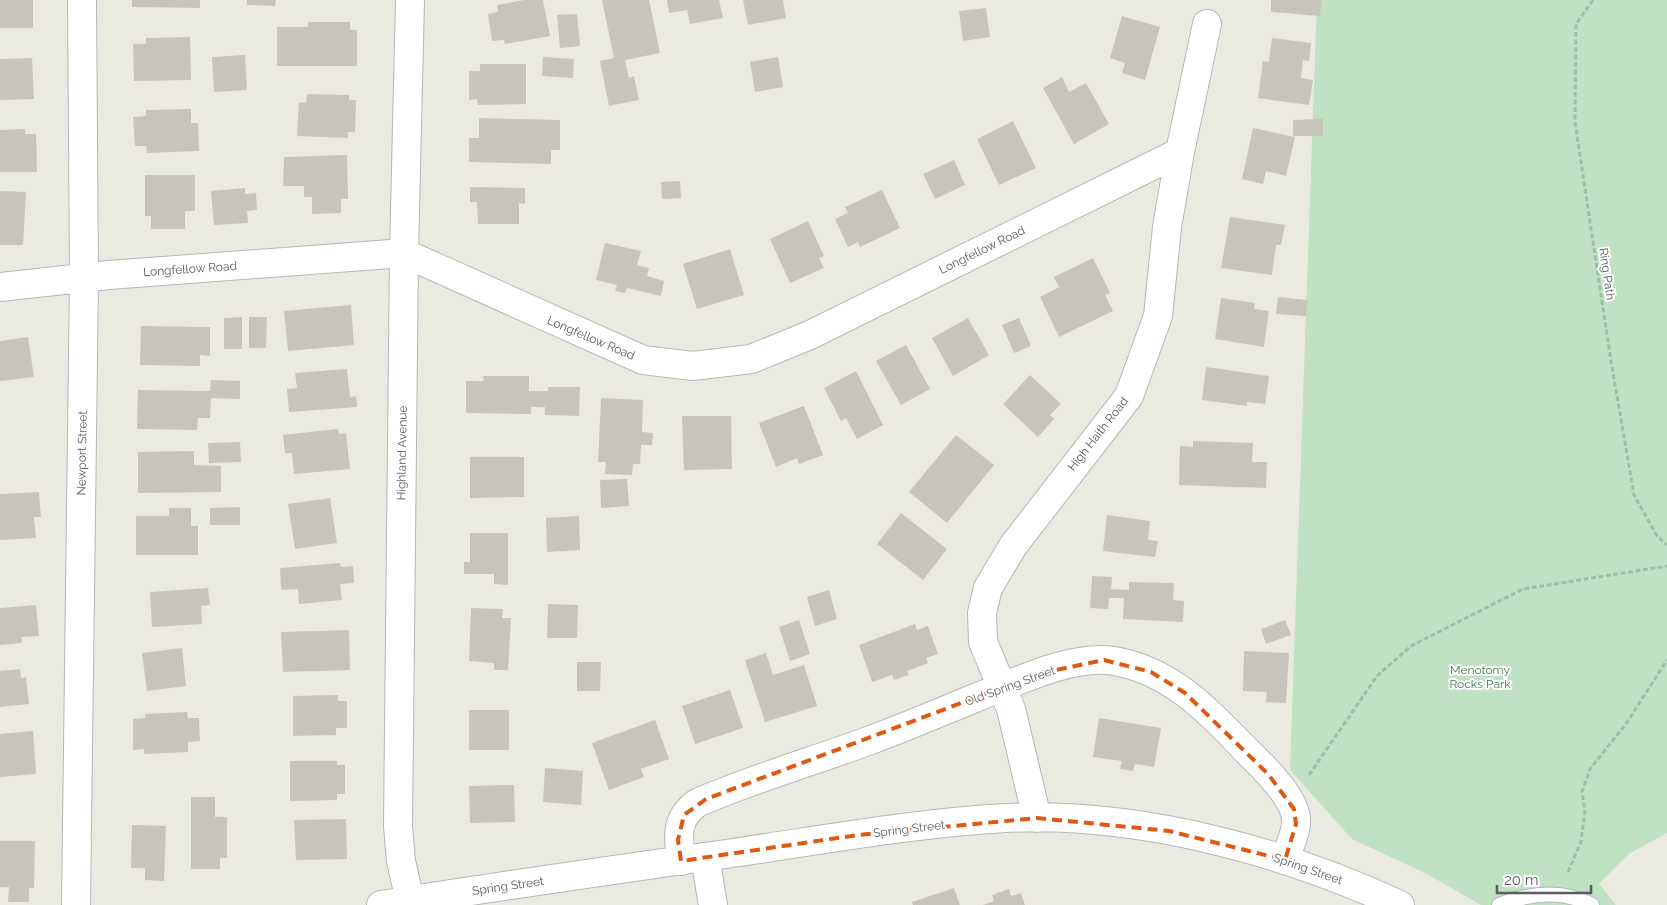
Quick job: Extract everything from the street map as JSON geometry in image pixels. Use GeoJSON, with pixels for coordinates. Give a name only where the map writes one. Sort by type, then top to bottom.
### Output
{"type":"FeatureCollection","features":[{"type":"Feature","properties":{"kind":"street","name":"Newport Street"},"geometry":{"type":"LineString","coordinates":[[76,905],[84,278],[82,0]]}},
{"type":"Feature","properties":{"kind":"street","name":"Highland Avenue"},"geometry":{"type":"LineString","coordinates":[[410,0],[404,253],[398,826],[401,861],[410,903]]}},
{"type":"Feature","properties":{"kind":"street","name":"High Haith Road"},"geometry":{"type":"LineString","coordinates":[[1037,818],[1020,740],[1003,687],[986,653],[981,632],[982,612],[988,588],[1013,546],[1129,396],[1158,316],[1167,227],[1180,152],[1207,24]]}},
{"type":"Feature","properties":{"kind":"street","name":"Longfellow Road"},"geometry":{"type":"LineString","coordinates":[[0,287],[84,278],[404,253],[643,360],[693,366],[751,358],[810,335],[1180,152]]}},
{"type":"Feature","properties":{"kind":"street","name":"Old Spring Street"},"geometry":{"type":"LineString","coordinates":[[713,905],[693,859],[678,840],[680,822],[690,808],[697,803],[868,741],[1041,673],[1095,661],[1112,660],[1151,672],[1177,686],[1210,714],[1260,764],[1294,809],[1296,824],[1284,860]]}},
{"type":"Feature","properties":{"kind":"street","name":"Spring Street"},"geometry":{"type":"LineString","coordinates":[[381,905],[410,903],[916,827],[1006,818],[1101,822],[1169,831],[1230,844],[1336,878],[1400,905]]}},
{"type":"Feature","properties":{"kind":"lane"},"geometry":{"type":"LineString","coordinates":[[1499,905],[1538,895],[1558,893],[1592,905]]}},
{"type":"Feature","properties":{"kind":"path","name":"Ring Path"},"geometry":{"type":"LineString","coordinates":[[1593,0],[1576,24],[1575,122],[1634,495],[1657,536],[1667,544]]}},
{"type":"Feature","properties":{"kind":"path"},"geometry":{"type":"LineString","coordinates":[[1284,794],[1309,775],[1377,676],[1411,646],[1523,589],[1667,566]]}},
{"type":"Feature","properties":{"kind":"path"},"geometry":{"type":"LineString","coordinates":[[1558,893],[1581,842],[1585,811],[1582,792],[1590,770],[1626,724],[1667,660]]}},
{"type":"Feature","properties":{"kind":"highlighted area"},"geometry":{"type":"Polygon","coordinates":[[[1104,660],[1151,672],[1185,693],[1268,774],[1294,809],[1296,824],[1285,860],[1169,831],[1037,818],[858,835],[681,861],[678,840],[684,815],[706,799],[1041,673],[1104,660]]]}},
{"type":"Feature","properties":{"kind":"green space","name":"Menotomy Rocks Park"},"geometry":{"type":"Polygon","coordinates":[[[1317,0],[1667,0],[1667,833],[1630,853],[1599,884],[1616,905],[1481,905],[1427,874],[1352,839],[1290,770],[1317,0]]]}},
{"type":"Feature","properties":{"kind":"building"},"geometry":{"type":"Polygon","coordinates":[[[0,0],[33,0],[33,28],[0,28],[0,0]]]}},
{"type":"Feature","properties":{"kind":"building"},"geometry":{"type":"Polygon","coordinates":[[[132,0],[200,0],[200,8],[132,7],[132,0]]]}},
{"type":"Feature","properties":{"kind":"building"},"geometry":{"type":"Polygon","coordinates":[[[247,0],[276,0],[275,6],[247,5],[247,0]]]}},
{"type":"Feature","properties":{"kind":"building"},"geometry":{"type":"Polygon","coordinates":[[[524,0],[543,0],[550,36],[505,44],[504,40],[492,41],[488,14],[498,12],[497,5],[524,0]]]}},
{"type":"Feature","properties":{"kind":"building"},"geometry":{"type":"Polygon","coordinates":[[[602,0],[649,0],[660,53],[625,60],[629,78],[634,76],[639,100],[609,106],[600,61],[614,58],[602,0]]]}},
{"type":"Feature","properties":{"kind":"building"},"geometry":{"type":"Polygon","coordinates":[[[667,0],[719,0],[723,18],[690,24],[687,10],[669,13],[667,0]]]}},
{"type":"Feature","properties":{"kind":"building"},"geometry":{"type":"Polygon","coordinates":[[[743,0],[783,0],[786,18],[748,25],[743,0]]]}},
{"type":"Feature","properties":{"kind":"building"},"geometry":{"type":"Polygon","coordinates":[[[1271,0],[1321,0],[1320,16],[1271,12],[1271,0]]]}},
{"type":"Feature","properties":{"kind":"building"},"geometry":{"type":"Polygon","coordinates":[[[986,8],[990,37],[963,41],[959,11],[986,8]]]}},
{"type":"Feature","properties":{"kind":"building"},"geometry":{"type":"Polygon","coordinates":[[[577,14],[580,46],[560,48],[557,15],[577,14]]]}},
{"type":"Feature","properties":{"kind":"building"},"geometry":{"type":"Polygon","coordinates":[[[1122,16],[1160,27],[1145,80],[1122,73],[1125,63],[1110,58],[1122,16]]]}},
{"type":"Feature","properties":{"kind":"building"},"geometry":{"type":"Polygon","coordinates":[[[308,22],[350,22],[350,30],[357,30],[357,66],[277,66],[277,27],[308,27],[308,22]]]}},
{"type":"Feature","properties":{"kind":"building"},"geometry":{"type":"Polygon","coordinates":[[[190,37],[191,80],[134,81],[133,44],[146,44],[146,38],[190,37]]]}},
{"type":"Feature","properties":{"kind":"building"},"geometry":{"type":"Polygon","coordinates":[[[1272,38],[1311,43],[1309,61],[1303,60],[1301,78],[1313,80],[1309,105],[1258,98],[1263,61],[1269,62],[1272,38]]]}},
{"type":"Feature","properties":{"kind":"building"},"geometry":{"type":"Polygon","coordinates":[[[245,55],[247,90],[214,92],[212,57],[245,55]]]}},
{"type":"Feature","properties":{"kind":"building"},"geometry":{"type":"Polygon","coordinates":[[[543,57],[574,59],[573,78],[542,76],[543,57]]]}},
{"type":"Feature","properties":{"kind":"building"},"geometry":{"type":"Polygon","coordinates":[[[778,57],[783,87],[755,92],[750,62],[778,57]]]}},
{"type":"Feature","properties":{"kind":"building"},"geometry":{"type":"Polygon","coordinates":[[[32,58],[34,99],[0,100],[0,59],[32,58]]]}},
{"type":"Feature","properties":{"kind":"building"},"geometry":{"type":"Polygon","coordinates":[[[480,64],[526,64],[526,104],[478,105],[477,99],[469,100],[469,71],[480,71],[480,64]]]}},
{"type":"Feature","properties":{"kind":"building"},"geometry":{"type":"Polygon","coordinates":[[[1062,77],[1069,92],[1086,83],[1109,124],[1074,144],[1043,88],[1062,77]]]}},
{"type":"Feature","properties":{"kind":"building"},"geometry":{"type":"Polygon","coordinates":[[[307,94],[349,95],[349,100],[356,100],[355,132],[348,132],[348,138],[297,136],[299,102],[306,103],[307,94]]]}},
{"type":"Feature","properties":{"kind":"building"},"geometry":{"type":"Polygon","coordinates":[[[191,109],[191,123],[198,123],[199,151],[147,153],[146,146],[135,146],[133,117],[146,116],[146,110],[191,109]]]}},
{"type":"Feature","properties":{"kind":"building"},"geometry":{"type":"Polygon","coordinates":[[[479,118],[560,120],[560,150],[551,150],[551,164],[469,162],[469,138],[479,138],[479,118]]]}},
{"type":"Feature","properties":{"kind":"building"},"geometry":{"type":"Polygon","coordinates":[[[1323,119],[1323,136],[1293,136],[1293,120],[1323,119]]]}},
{"type":"Feature","properties":{"kind":"building"},"geometry":{"type":"Polygon","coordinates":[[[1013,121],[1036,168],[999,185],[977,139],[1013,121]]]}},
{"type":"Feature","properties":{"kind":"building"},"geometry":{"type":"Polygon","coordinates":[[[1253,128],[1295,137],[1286,176],[1266,171],[1263,184],[1242,179],[1253,128]]]}},
{"type":"Feature","properties":{"kind":"building"},"geometry":{"type":"Polygon","coordinates":[[[25,129],[25,134],[36,134],[37,172],[0,172],[0,130],[25,129]]]}},
{"type":"Feature","properties":{"kind":"building"},"geometry":{"type":"Polygon","coordinates":[[[347,155],[348,199],[341,199],[341,213],[312,214],[312,197],[304,197],[304,186],[283,186],[284,157],[347,155]]]}},
{"type":"Feature","properties":{"kind":"building"},"geometry":{"type":"Polygon","coordinates":[[[954,160],[965,185],[935,199],[923,174],[954,160]]]}},
{"type":"Feature","properties":{"kind":"building"},"geometry":{"type":"Polygon","coordinates":[[[145,175],[195,175],[195,211],[185,211],[185,229],[151,229],[151,216],[145,216],[145,175]]]}},
{"type":"Feature","properties":{"kind":"building"},"geometry":{"type":"Polygon","coordinates":[[[680,181],[681,198],[662,199],[661,182],[680,181]]]}},
{"type":"Feature","properties":{"kind":"building"},"geometry":{"type":"Polygon","coordinates":[[[470,187],[525,188],[525,204],[519,203],[519,224],[478,224],[477,202],[470,202],[470,187]]]}},
{"type":"Feature","properties":{"kind":"building"},"geometry":{"type":"Polygon","coordinates":[[[245,188],[245,194],[256,193],[257,210],[247,211],[248,223],[214,225],[211,191],[245,188]]]}},
{"type":"Feature","properties":{"kind":"building"},"geometry":{"type":"Polygon","coordinates":[[[882,190],[900,228],[860,247],[858,242],[848,247],[835,219],[848,213],[845,207],[882,190]]]}},
{"type":"Feature","properties":{"kind":"building"},"geometry":{"type":"Polygon","coordinates":[[[0,191],[26,192],[23,245],[0,245],[0,191]]]}},
{"type":"Feature","properties":{"kind":"building"},"geometry":{"type":"Polygon","coordinates":[[[1230,217],[1285,225],[1281,245],[1276,245],[1272,275],[1221,268],[1230,217]]]}},
{"type":"Feature","properties":{"kind":"building"},"geometry":{"type":"Polygon","coordinates":[[[808,221],[824,256],[819,258],[824,268],[790,283],[770,239],[808,221]]]}},
{"type":"Feature","properties":{"kind":"building"},"geometry":{"type":"Polygon","coordinates":[[[605,243],[641,251],[637,265],[649,268],[647,276],[664,281],[661,296],[627,288],[625,293],[615,291],[617,285],[596,280],[605,243]]]}},
{"type":"Feature","properties":{"kind":"building"},"geometry":{"type":"Polygon","coordinates":[[[730,249],[744,295],[697,309],[683,264],[730,249]]]}},
{"type":"Feature","properties":{"kind":"building"},"geometry":{"type":"Polygon","coordinates":[[[1093,258],[1110,293],[1105,295],[1113,311],[1059,337],[1040,297],[1059,287],[1054,277],[1093,258]]]}},
{"type":"Feature","properties":{"kind":"building"},"geometry":{"type":"Polygon","coordinates":[[[1278,297],[1308,300],[1306,316],[1276,314],[1278,297]]]}},
{"type":"Feature","properties":{"kind":"building"},"geometry":{"type":"Polygon","coordinates":[[[1221,298],[1255,303],[1254,309],[1269,311],[1264,347],[1215,339],[1221,298]]]}},
{"type":"Feature","properties":{"kind":"building"},"geometry":{"type":"Polygon","coordinates":[[[351,305],[354,345],[288,351],[284,311],[351,305]]]}},
{"type":"Feature","properties":{"kind":"building"},"geometry":{"type":"Polygon","coordinates":[[[242,317],[242,349],[224,349],[224,318],[242,317]]]}},
{"type":"Feature","properties":{"kind":"building"},"geometry":{"type":"Polygon","coordinates":[[[249,317],[267,317],[266,348],[249,348],[249,317]]]}},
{"type":"Feature","properties":{"kind":"building"},"geometry":{"type":"Polygon","coordinates":[[[968,318],[989,355],[953,376],[932,338],[968,318]]]}},
{"type":"Feature","properties":{"kind":"building"},"geometry":{"type":"Polygon","coordinates":[[[1019,318],[1031,346],[1014,353],[1002,325],[1019,318]]]}},
{"type":"Feature","properties":{"kind":"building"},"geometry":{"type":"Polygon","coordinates":[[[141,326],[210,327],[210,356],[200,355],[200,366],[140,365],[141,326]]]}},
{"type":"Feature","properties":{"kind":"building"},"geometry":{"type":"Polygon","coordinates":[[[28,337],[34,377],[0,381],[0,341],[28,337]]]}},
{"type":"Feature","properties":{"kind":"building"},"geometry":{"type":"Polygon","coordinates":[[[906,345],[930,389],[901,405],[876,361],[906,345]]]}},
{"type":"Feature","properties":{"kind":"building"},"geometry":{"type":"Polygon","coordinates":[[[1206,367],[1269,376],[1265,404],[1247,402],[1247,406],[1202,400],[1206,367]]]}},
{"type":"Feature","properties":{"kind":"building"},"geometry":{"type":"Polygon","coordinates":[[[347,369],[350,397],[356,396],[357,407],[289,412],[287,389],[297,388],[295,373],[347,369]]]}},
{"type":"Feature","properties":{"kind":"building"},"geometry":{"type":"Polygon","coordinates":[[[856,371],[883,425],[857,439],[846,418],[841,421],[824,388],[856,371]]]}},
{"type":"Feature","properties":{"kind":"building"},"geometry":{"type":"Polygon","coordinates":[[[1030,375],[1061,404],[1050,415],[1054,419],[1038,437],[1003,404],[1030,375]]]}},
{"type":"Feature","properties":{"kind":"building"},"geometry":{"type":"Polygon","coordinates":[[[483,376],[529,376],[529,391],[548,391],[548,387],[580,387],[579,416],[545,415],[545,407],[531,407],[531,414],[466,413],[466,381],[484,381],[483,376]]]}},
{"type":"Feature","properties":{"kind":"building"},"geometry":{"type":"Polygon","coordinates":[[[211,380],[240,381],[240,399],[211,398],[210,418],[198,418],[197,430],[137,429],[138,390],[210,391],[211,380]]]}},
{"type":"Feature","properties":{"kind":"building"},"geometry":{"type":"Polygon","coordinates":[[[601,398],[643,400],[642,432],[653,433],[652,445],[641,445],[640,464],[633,464],[632,475],[605,474],[606,462],[598,462],[601,398]]]}},
{"type":"Feature","properties":{"kind":"building"},"geometry":{"type":"Polygon","coordinates":[[[804,406],[823,455],[799,464],[797,458],[776,467],[759,423],[804,406]]]}},
{"type":"Feature","properties":{"kind":"building"},"geometry":{"type":"Polygon","coordinates":[[[682,416],[731,416],[732,469],[684,470],[682,416]]]}},
{"type":"Feature","properties":{"kind":"building"},"geometry":{"type":"Polygon","coordinates":[[[338,429],[339,434],[346,433],[350,469],[294,474],[292,453],[285,453],[283,435],[338,429]]]}},
{"type":"Feature","properties":{"kind":"building"},"geometry":{"type":"Polygon","coordinates":[[[956,435],[994,465],[947,523],[909,492],[956,435]]]}},
{"type":"Feature","properties":{"kind":"building"},"geometry":{"type":"Polygon","coordinates":[[[1193,441],[1253,443],[1252,462],[1267,462],[1266,488],[1179,485],[1180,446],[1193,447],[1193,441]]]}},
{"type":"Feature","properties":{"kind":"building"},"geometry":{"type":"Polygon","coordinates":[[[240,442],[241,462],[209,463],[208,443],[240,442]]]}},
{"type":"Feature","properties":{"kind":"building"},"geometry":{"type":"Polygon","coordinates":[[[194,451],[194,465],[221,466],[221,492],[138,493],[138,452],[194,451]]]}},
{"type":"Feature","properties":{"kind":"building"},"geometry":{"type":"Polygon","coordinates":[[[470,457],[524,457],[524,497],[470,498],[470,457]]]}},
{"type":"Feature","properties":{"kind":"building"},"geometry":{"type":"Polygon","coordinates":[[[627,479],[629,506],[601,508],[600,480],[627,479]]]}},
{"type":"Feature","properties":{"kind":"building"},"geometry":{"type":"Polygon","coordinates":[[[39,492],[41,517],[34,517],[36,538],[0,540],[0,494],[39,492]]]}},
{"type":"Feature","properties":{"kind":"building"},"geometry":{"type":"Polygon","coordinates":[[[330,498],[337,543],[295,549],[288,504],[330,498]]]}},
{"type":"Feature","properties":{"kind":"building"},"geometry":{"type":"Polygon","coordinates":[[[240,507],[240,525],[210,525],[210,508],[240,507]]]}},
{"type":"Feature","properties":{"kind":"building"},"geometry":{"type":"Polygon","coordinates":[[[169,508],[191,508],[191,526],[198,526],[198,555],[136,555],[136,516],[169,516],[169,508]]]}},
{"type":"Feature","properties":{"kind":"building"},"geometry":{"type":"Polygon","coordinates":[[[901,513],[947,549],[923,580],[877,544],[901,513]]]}},
{"type":"Feature","properties":{"kind":"building"},"geometry":{"type":"Polygon","coordinates":[[[1107,515],[1150,521],[1148,540],[1158,541],[1155,557],[1103,551],[1107,515]]]}},
{"type":"Feature","properties":{"kind":"building"},"geometry":{"type":"Polygon","coordinates":[[[579,516],[580,550],[547,552],[546,518],[579,516]]]}},
{"type":"Feature","properties":{"kind":"building"},"geometry":{"type":"Polygon","coordinates":[[[470,533],[508,533],[508,585],[494,584],[494,574],[464,574],[464,562],[470,562],[470,533]]]}},
{"type":"Feature","properties":{"kind":"building"},"geometry":{"type":"Polygon","coordinates":[[[340,563],[341,567],[353,566],[354,583],[340,584],[342,600],[299,604],[298,589],[281,590],[280,568],[340,563]]]}},
{"type":"Feature","properties":{"kind":"building"},"geometry":{"type":"Polygon","coordinates":[[[1092,576],[1112,577],[1111,589],[1129,590],[1129,582],[1174,583],[1173,600],[1184,601],[1183,622],[1123,619],[1124,598],[1109,598],[1108,609],[1090,608],[1092,576]]]}},
{"type":"Feature","properties":{"kind":"building"},"geometry":{"type":"Polygon","coordinates":[[[208,588],[210,605],[201,606],[202,624],[152,627],[150,592],[208,588]]]}},
{"type":"Feature","properties":{"kind":"building"},"geometry":{"type":"Polygon","coordinates":[[[829,590],[837,619],[815,626],[807,597],[829,590]]]}},
{"type":"Feature","properties":{"kind":"building"},"geometry":{"type":"Polygon","coordinates":[[[548,604],[578,605],[577,638],[547,638],[548,604]]]}},
{"type":"Feature","properties":{"kind":"building"},"geometry":{"type":"Polygon","coordinates":[[[36,605],[39,636],[21,637],[22,643],[0,645],[0,608],[36,605]]]}},
{"type":"Feature","properties":{"kind":"building"},"geometry":{"type":"Polygon","coordinates":[[[471,608],[503,609],[502,618],[511,618],[508,670],[494,670],[494,663],[469,661],[471,608]]]}},
{"type":"Feature","properties":{"kind":"building"},"geometry":{"type":"Polygon","coordinates":[[[799,620],[810,654],[790,661],[779,627],[799,620]]]}},
{"type":"Feature","properties":{"kind":"building"},"geometry":{"type":"Polygon","coordinates":[[[1285,620],[1291,635],[1266,644],[1261,629],[1285,620]]]}},
{"type":"Feature","properties":{"kind":"building"},"geometry":{"type":"Polygon","coordinates":[[[915,624],[917,630],[928,626],[938,654],[926,658],[928,663],[907,671],[909,675],[894,680],[892,675],[872,682],[859,645],[915,624]]]}},
{"type":"Feature","properties":{"kind":"building"},"geometry":{"type":"Polygon","coordinates":[[[349,630],[350,670],[283,672],[281,632],[349,630]]]}},
{"type":"Feature","properties":{"kind":"building"},"geometry":{"type":"Polygon","coordinates":[[[182,648],[186,686],[147,691],[142,653],[182,648]]]}},
{"type":"Feature","properties":{"kind":"building"},"geometry":{"type":"Polygon","coordinates":[[[1244,651],[1289,653],[1286,703],[1266,702],[1267,692],[1243,691],[1244,651]]]}},
{"type":"Feature","properties":{"kind":"building"},"geometry":{"type":"Polygon","coordinates":[[[766,653],[773,675],[804,665],[817,706],[765,722],[745,660],[766,653]]]}},
{"type":"Feature","properties":{"kind":"building"},"geometry":{"type":"Polygon","coordinates":[[[577,662],[601,662],[600,691],[577,691],[577,662]]]}},
{"type":"Feature","properties":{"kind":"building"},"geometry":{"type":"Polygon","coordinates":[[[20,669],[21,678],[26,677],[29,704],[0,707],[0,671],[20,669]]]}},
{"type":"Feature","properties":{"kind":"building"},"geometry":{"type":"Polygon","coordinates":[[[730,690],[743,728],[695,744],[682,706],[730,690]]]}},
{"type":"Feature","properties":{"kind":"building"},"geometry":{"type":"Polygon","coordinates":[[[338,695],[338,701],[347,701],[347,728],[336,728],[336,735],[293,736],[293,696],[338,695]]]}},
{"type":"Feature","properties":{"kind":"building"},"geometry":{"type":"Polygon","coordinates":[[[469,710],[509,710],[509,750],[469,750],[469,710]]]}},
{"type":"Feature","properties":{"kind":"building"},"geometry":{"type":"Polygon","coordinates":[[[187,712],[188,718],[199,718],[200,741],[188,742],[188,752],[144,754],[144,749],[133,750],[133,719],[145,718],[145,714],[187,712]]]}},
{"type":"Feature","properties":{"kind":"building"},"geometry":{"type":"Polygon","coordinates":[[[1099,718],[1161,728],[1154,767],[1135,764],[1133,771],[1120,769],[1122,761],[1093,757],[1099,718]]]}},
{"type":"Feature","properties":{"kind":"building"},"geometry":{"type":"Polygon","coordinates":[[[655,720],[669,759],[641,769],[644,777],[609,790],[592,743],[655,720]]]}},
{"type":"Feature","properties":{"kind":"building"},"geometry":{"type":"Polygon","coordinates":[[[33,731],[36,774],[0,777],[0,734],[33,731]]]}},
{"type":"Feature","properties":{"kind":"building"},"geometry":{"type":"Polygon","coordinates":[[[290,761],[337,761],[337,765],[345,765],[345,794],[337,794],[337,800],[290,801],[290,761]]]}},
{"type":"Feature","properties":{"kind":"building"},"geometry":{"type":"Polygon","coordinates":[[[545,768],[583,771],[581,805],[543,802],[545,768]]]}},
{"type":"Feature","properties":{"kind":"building"},"geometry":{"type":"Polygon","coordinates":[[[514,785],[515,822],[470,823],[469,786],[514,785]]]}},
{"type":"Feature","properties":{"kind":"building"},"geometry":{"type":"Polygon","coordinates":[[[191,797],[215,797],[215,817],[227,817],[227,858],[220,858],[220,869],[191,869],[191,797]]]}},
{"type":"Feature","properties":{"kind":"building"},"geometry":{"type":"Polygon","coordinates":[[[346,819],[347,859],[296,860],[294,820],[346,819]]]}},
{"type":"Feature","properties":{"kind":"building"},"geometry":{"type":"Polygon","coordinates":[[[132,825],[166,826],[164,881],[145,880],[145,868],[131,868],[132,825]]]}},
{"type":"Feature","properties":{"kind":"building"},"geometry":{"type":"Polygon","coordinates":[[[0,841],[35,841],[34,888],[29,888],[29,902],[8,902],[9,887],[0,887],[0,841]]]}},
{"type":"Feature","properties":{"kind":"building"},"geometry":{"type":"Polygon","coordinates":[[[954,888],[960,905],[913,905],[912,902],[954,888]]]}},
{"type":"Feature","properties":{"kind":"building"},"geometry":{"type":"Polygon","coordinates":[[[1009,889],[1011,896],[1021,893],[1025,905],[983,905],[994,901],[992,895],[1009,889]]]}}]}
